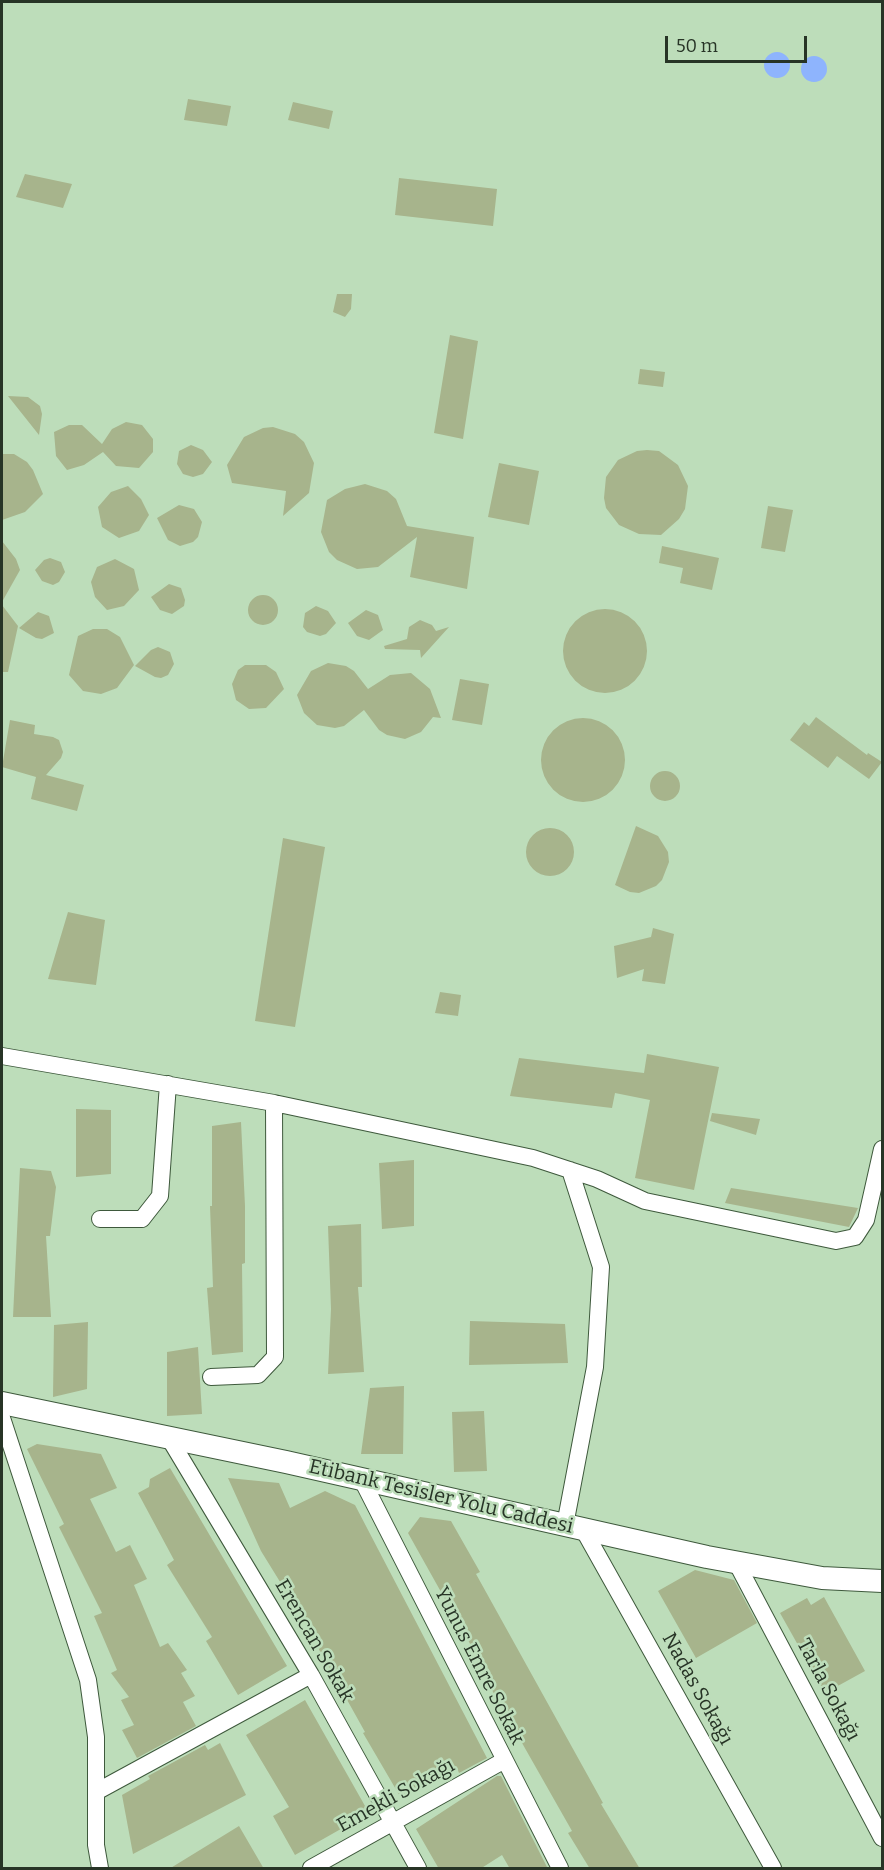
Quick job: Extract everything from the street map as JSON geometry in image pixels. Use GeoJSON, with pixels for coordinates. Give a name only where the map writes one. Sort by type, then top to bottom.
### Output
{"type":"FeatureCollection","features":[{"type":"Feature","properties":{"kind":"street"},"geometry":{"type":"LineString","coordinates":[[2,1056],[274,1103],[533,1158],[597,1179],[645,1201],[836,1241],[855,1237],[866,1220],[882,1149]]}},
{"type":"Feature","properties":{"kind":"street"},"geometry":{"type":"LineString","coordinates":[[100,1219],[142,1219],[160,1196],[168,1084]]}},
{"type":"Feature","properties":{"kind":"street"},"geometry":{"type":"LineString","coordinates":[[211,1377],[258,1375],[275,1358],[274,1103]]}},
{"type":"Feature","properties":{"kind":"street"},"geometry":{"type":"LineString","coordinates":[[570,1170],[601,1267],[596,1367],[574,1527]]}},
{"type":"Feature","properties":{"kind":"street","name":"Etibank Tesisler Yolu Caddesi"},"geometry":{"type":"LineString","coordinates":[[2,1403],[736,1562],[822,1578],[882,1581]]}},
{"type":"Feature","properties":{"kind":"street"},"geometry":{"type":"LineString","coordinates":[[2,1418],[88,1680],[96,1737],[96,1845],[100,1869]]}},
{"type":"Feature","properties":{"kind":"street","name":"Erencan Sokak"},"geometry":{"type":"LineString","coordinates":[[169,1438],[311,1675],[418,1869]]}},
{"type":"Feature","properties":{"kind":"street","name":"Yunus Emre Sokak"},"geometry":{"type":"LineString","coordinates":[[363,1482],[503,1761],[560,1869]]}},
{"type":"Feature","properties":{"kind":"street","name":"Nadas Sokağı"},"geometry":{"type":"LineString","coordinates":[[574,1527],[773,1869]]}},
{"type":"Feature","properties":{"kind":"street","name":"Tarla Sokağı"},"geometry":{"type":"LineString","coordinates":[[736,1562],[882,1838]]}},
{"type":"Feature","properties":{"kind":"street"},"geometry":{"type":"LineString","coordinates":[[96,1792],[311,1675]]}},
{"type":"Feature","properties":{"kind":"street","name":"Emekli Sokağı"},"geometry":{"type":"LineString","coordinates":[[311,1869],[391,1821],[503,1761]]}},
{"type":"Feature","properties":{"kind":"water"},"geometry":{"type":"Polygon","coordinates":[[[777,52],[786,56],[790,65],[786,74],[777,78],[768,74],[764,65],[768,56],[777,52]]]}},
{"type":"Feature","properties":{"kind":"water"},"geometry":{"type":"Polygon","coordinates":[[[814,56],[823,60],[827,69],[823,78],[814,82],[805,78],[801,69],[805,60],[814,56]]]}},
{"type":"Feature","properties":{"kind":"building"},"geometry":{"type":"Polygon","coordinates":[[[188,99],[231,106],[227,126],[184,120],[188,99]]]}},
{"type":"Feature","properties":{"kind":"building"},"geometry":{"type":"Polygon","coordinates":[[[293,102],[333,111],[329,129],[288,120],[293,102]]]}},
{"type":"Feature","properties":{"kind":"building"},"geometry":{"type":"Polygon","coordinates":[[[25,174],[72,184],[63,208],[16,197],[25,174]]]}},
{"type":"Feature","properties":{"kind":"building"},"geometry":{"type":"Polygon","coordinates":[[[399,178],[497,189],[493,226],[395,215],[399,178]]]}},
{"type":"Feature","properties":{"kind":"building"},"geometry":{"type":"Polygon","coordinates":[[[337,294],[352,294],[351,309],[345,317],[333,312],[337,294]]]}},
{"type":"Feature","properties":{"kind":"building"},"geometry":{"type":"Polygon","coordinates":[[[450,335],[478,341],[463,439],[434,433],[450,335]]]}},
{"type":"Feature","properties":{"kind":"building"},"geometry":{"type":"Polygon","coordinates":[[[640,369],[665,372],[663,387],[638,384],[640,369]]]}},
{"type":"Feature","properties":{"kind":"building"},"geometry":{"type":"Polygon","coordinates":[[[8,396],[28,397],[40,406],[42,414],[39,435],[8,396]]]}},
{"type":"Feature","properties":{"kind":"building"},"geometry":{"type":"Polygon","coordinates":[[[126,422],[142,425],[153,439],[153,452],[139,468],[116,466],[103,452],[84,465],[67,470],[56,456],[54,432],[69,425],[82,425],[102,444],[112,429],[126,422]]]}},
{"type":"Feature","properties":{"kind":"building"},"geometry":{"type":"Polygon","coordinates":[[[273,427],[295,434],[304,442],[314,463],[309,493],[283,516],[286,491],[232,483],[227,465],[244,437],[263,428],[273,427]]]}},
{"type":"Feature","properties":{"kind":"building"},"geometry":{"type":"Polygon","coordinates":[[[191,445],[203,450],[212,462],[203,474],[193,477],[183,474],[177,464],[179,451],[191,445]]]}},
{"type":"Feature","properties":{"kind":"building"},"geometry":{"type":"Polygon","coordinates":[[[637,451],[659,451],[678,465],[688,486],[685,509],[679,519],[661,535],[639,534],[619,525],[606,508],[604,498],[606,477],[618,460],[637,451]]]}},
{"type":"Feature","properties":{"kind":"building"},"geometry":{"type":"Polygon","coordinates":[[[2,454],[14,454],[27,462],[43,494],[25,512],[2,520],[2,454]]]}},
{"type":"Feature","properties":{"kind":"building"},"geometry":{"type":"Polygon","coordinates":[[[499,463],[539,471],[529,525],[488,517],[499,463]]]}},
{"type":"Feature","properties":{"kind":"building"},"geometry":{"type":"Polygon","coordinates":[[[365,484],[387,491],[396,499],[407,526],[474,537],[467,589],[410,577],[417,537],[378,567],[357,569],[337,560],[329,552],[321,532],[327,500],[345,489],[365,484]]]}},
{"type":"Feature","properties":{"kind":"building"},"geometry":{"type":"Polygon","coordinates":[[[128,486],[141,499],[149,515],[139,531],[119,538],[102,527],[98,507],[111,492],[128,486]]]}},
{"type":"Feature","properties":{"kind":"building"},"geometry":{"type":"Polygon","coordinates":[[[179,505],[194,509],[202,522],[198,537],[193,542],[180,546],[168,540],[157,518],[179,505]]]}},
{"type":"Feature","properties":{"kind":"building"},"geometry":{"type":"Polygon","coordinates":[[[768,506],[793,510],[785,552],[761,548],[768,506]]]}},
{"type":"Feature","properties":{"kind":"building"},"geometry":{"type":"Polygon","coordinates":[[[2,541],[16,559],[20,570],[2,602],[2,541]]]}},
{"type":"Feature","properties":{"kind":"building"},"geometry":{"type":"Polygon","coordinates":[[[662,546],[719,558],[712,590],[680,583],[683,568],[659,563],[662,546]]]}},
{"type":"Feature","properties":{"kind":"building"},"geometry":{"type":"Polygon","coordinates":[[[50,558],[61,562],[65,572],[59,582],[53,585],[42,581],[35,570],[44,560],[50,558]]]}},
{"type":"Feature","properties":{"kind":"building"},"geometry":{"type":"Polygon","coordinates":[[[115,559],[134,569],[139,590],[124,606],[107,610],[95,597],[91,582],[97,567],[115,559]]]}},
{"type":"Feature","properties":{"kind":"building"},"geometry":{"type":"Polygon","coordinates":[[[169,584],[181,588],[185,600],[184,606],[172,614],[160,610],[151,597],[169,584]]]}},
{"type":"Feature","properties":{"kind":"building"},"geometry":{"type":"Polygon","coordinates":[[[263,595],[274,599],[278,610],[274,621],[263,625],[252,621],[248,610],[252,599],[263,595]]]}},
{"type":"Feature","properties":{"kind":"building"},"geometry":{"type":"Polygon","coordinates":[[[2,605],[18,626],[8,672],[2,672],[2,605]]]}},
{"type":"Feature","properties":{"kind":"building"},"geometry":{"type":"Polygon","coordinates":[[[316,606],[328,611],[336,623],[326,634],[320,636],[307,632],[303,627],[305,613],[316,606]]]}},
{"type":"Feature","properties":{"kind":"building"},"geometry":{"type":"Polygon","coordinates":[[[597,609],[613,609],[629,616],[640,627],[647,643],[644,667],[635,681],[613,693],[597,693],[581,686],[570,675],[563,659],[563,643],[570,627],[581,616],[597,609]]]}},
{"type":"Feature","properties":{"kind":"building"},"geometry":{"type":"Polygon","coordinates":[[[366,610],[378,615],[383,630],[369,640],[357,636],[348,623],[366,610]]]}},
{"type":"Feature","properties":{"kind":"building"},"geometry":{"type":"Polygon","coordinates":[[[38,612],[49,616],[54,633],[42,639],[19,628],[38,612]]]}},
{"type":"Feature","properties":{"kind":"building"},"geometry":{"type":"Polygon","coordinates":[[[420,620],[432,625],[436,631],[449,627],[421,658],[420,650],[385,649],[384,646],[407,639],[409,627],[420,620]]]}},
{"type":"Feature","properties":{"kind":"building"},"geometry":{"type":"Polygon","coordinates":[[[93,629],[107,629],[120,637],[134,665],[117,688],[101,694],[83,691],[69,675],[78,636],[93,629]]]}},
{"type":"Feature","properties":{"kind":"building"},"geometry":{"type":"Polygon","coordinates":[[[158,647],[170,652],[174,664],[168,675],[161,678],[135,666],[151,650],[158,647]]]}},
{"type":"Feature","properties":{"kind":"building"},"geometry":{"type":"Polygon","coordinates":[[[328,663],[346,666],[354,671],[368,689],[390,675],[411,673],[430,689],[441,718],[433,717],[421,732],[405,739],[387,735],[379,730],[364,710],[344,726],[335,728],[317,725],[304,713],[297,695],[311,671],[328,663]]]}},
{"type":"Feature","properties":{"kind":"building"},"geometry":{"type":"Polygon","coordinates":[[[245,665],[266,665],[276,672],[284,689],[266,708],[249,709],[236,700],[232,684],[238,670],[245,665]]]}},
{"type":"Feature","properties":{"kind":"building"},"geometry":{"type":"Polygon","coordinates":[[[460,679],[489,684],[482,725],[452,720],[460,679]]]}},
{"type":"Feature","properties":{"kind":"building"},"geometry":{"type":"Polygon","coordinates":[[[816,717],[867,755],[868,753],[882,762],[869,779],[837,756],[828,768],[790,740],[804,722],[809,726],[816,717]]]}},
{"type":"Feature","properties":{"kind":"building"},"geometry":{"type":"Polygon","coordinates":[[[575,718],[591,718],[607,725],[618,736],[625,752],[622,776],[613,790],[591,802],[575,802],[559,795],[548,784],[541,768],[541,752],[548,736],[559,725],[575,718]]]}},
{"type":"Feature","properties":{"kind":"building"},"geometry":{"type":"Polygon","coordinates":[[[10,720],[35,725],[34,734],[59,740],[63,752],[61,758],[46,775],[84,785],[77,811],[31,799],[36,777],[2,767],[10,720]]]}},
{"type":"Feature","properties":{"kind":"building"},"geometry":{"type":"Polygon","coordinates":[[[665,771],[676,775],[680,786],[676,797],[665,801],[654,797],[650,786],[654,775],[665,771]]]}},
{"type":"Feature","properties":{"kind":"building"},"geometry":{"type":"Polygon","coordinates":[[[636,826],[658,836],[668,852],[669,862],[662,880],[656,886],[639,893],[630,892],[615,885],[636,826]]]}},
{"type":"Feature","properties":{"kind":"building"},"geometry":{"type":"Polygon","coordinates":[[[550,828],[567,835],[574,852],[567,869],[550,876],[533,869],[526,852],[533,835],[550,828]]]}},
{"type":"Feature","properties":{"kind":"building"},"geometry":{"type":"Polygon","coordinates":[[[283,838],[325,847],[295,1027],[255,1021],[283,838]]]}},
{"type":"Feature","properties":{"kind":"building"},"geometry":{"type":"Polygon","coordinates":[[[68,912],[105,920],[96,985],[48,979],[68,912]]]}},
{"type":"Feature","properties":{"kind":"building"},"geometry":{"type":"Polygon","coordinates":[[[653,928],[674,934],[665,984],[642,981],[644,969],[617,978],[614,946],[651,937],[653,928]]]}},
{"type":"Feature","properties":{"kind":"building"},"geometry":{"type":"Polygon","coordinates":[[[440,992],[461,995],[458,1016],[435,1013],[440,992]]]}},
{"type":"Feature","properties":{"kind":"building"},"geometry":{"type":"Polygon","coordinates":[[[647,1054],[719,1067],[694,1190],[635,1178],[650,1100],[615,1093],[612,1108],[510,1096],[519,1058],[644,1073],[647,1054]]]}},
{"type":"Feature","properties":{"kind":"building"},"geometry":{"type":"Polygon","coordinates":[[[76,1109],[111,1110],[111,1174],[76,1177],[76,1109]]]}},
{"type":"Feature","properties":{"kind":"building"},"geometry":{"type":"Polygon","coordinates":[[[712,1113],[760,1119],[756,1135],[710,1121],[712,1113]]]}},
{"type":"Feature","properties":{"kind":"building"},"geometry":{"type":"Polygon","coordinates":[[[241,1122],[245,1206],[245,1263],[242,1264],[243,1352],[212,1355],[207,1288],[213,1287],[210,1206],[212,1206],[212,1126],[241,1122]]]}},
{"type":"Feature","properties":{"kind":"building"},"geometry":{"type":"Polygon","coordinates":[[[414,1160],[414,1226],[382,1229],[379,1163],[414,1160]]]}},
{"type":"Feature","properties":{"kind":"building"},"geometry":{"type":"Polygon","coordinates":[[[20,1168],[51,1171],[56,1187],[50,1236],[46,1236],[51,1317],[13,1317],[20,1168]]]}},
{"type":"Feature","properties":{"kind":"building"},"geometry":{"type":"Polygon","coordinates":[[[731,1188],[858,1208],[849,1227],[725,1203],[731,1188]]]}},
{"type":"Feature","properties":{"kind":"building"},"geometry":{"type":"Polygon","coordinates":[[[361,1224],[362,1287],[358,1287],[364,1372],[328,1374],[331,1309],[328,1226],[361,1224]]]}},
{"type":"Feature","properties":{"kind":"building"},"geometry":{"type":"Polygon","coordinates":[[[470,1321],[565,1324],[568,1363],[469,1365],[470,1321]]]}},
{"type":"Feature","properties":{"kind":"building"},"geometry":{"type":"Polygon","coordinates":[[[88,1322],[87,1389],[53,1397],[54,1325],[88,1322]]]}},
{"type":"Feature","properties":{"kind":"building"},"geometry":{"type":"Polygon","coordinates":[[[198,1347],[202,1414],[167,1416],[167,1352],[198,1347]]]}},
{"type":"Feature","properties":{"kind":"building"},"geometry":{"type":"Polygon","coordinates":[[[404,1386],[403,1454],[361,1454],[370,1388],[404,1386]]]}},
{"type":"Feature","properties":{"kind":"building"},"geometry":{"type":"Polygon","coordinates":[[[484,1411],[487,1471],[454,1472],[452,1412],[484,1411]]]}},
{"type":"Feature","properties":{"kind":"building"},"geometry":{"type":"Polygon","coordinates":[[[37,1444],[101,1454],[117,1488],[90,1499],[116,1552],[130,1545],[147,1579],[134,1585],[160,1647],[168,1643],[187,1670],[181,1673],[195,1696],[183,1702],[196,1726],[137,1758],[122,1730],[134,1725],[121,1700],[129,1697],[111,1673],[117,1670],[94,1616],[102,1613],[59,1527],[64,1524],[27,1449],[37,1444]]]}},
{"type":"Feature","properties":{"kind":"building"},"geometry":{"type":"Polygon","coordinates":[[[170,1468],[287,1666],[238,1695],[206,1641],[212,1637],[167,1565],[174,1560],[138,1493],[149,1487],[150,1479],[170,1468]]]}},
{"type":"Feature","properties":{"kind":"building"},"geometry":{"type":"Polygon","coordinates":[[[228,1478],[279,1483],[290,1508],[325,1491],[355,1505],[487,1758],[459,1773],[457,1768],[451,1772],[449,1769],[401,1798],[363,1733],[365,1732],[317,1646],[319,1645],[261,1551],[228,1478]]]}},
{"type":"Feature","properties":{"kind":"building"},"geometry":{"type":"Polygon","coordinates":[[[420,1517],[451,1521],[480,1572],[476,1574],[603,1803],[601,1804],[640,1869],[590,1869],[568,1833],[572,1831],[480,1669],[483,1667],[408,1533],[420,1517]]]}},
{"type":"Feature","properties":{"kind":"building"},"geometry":{"type":"Polygon","coordinates":[[[695,1570],[734,1580],[757,1623],[696,1658],[658,1591],[695,1570]]]}},
{"type":"Feature","properties":{"kind":"building"},"geometry":{"type":"Polygon","coordinates":[[[824,1597],[865,1671],[825,1693],[780,1613],[807,1598],[811,1605],[824,1597]]]}},
{"type":"Feature","properties":{"kind":"building"},"geometry":{"type":"Polygon","coordinates":[[[305,1700],[369,1813],[295,1855],[273,1816],[289,1807],[246,1735],[305,1700]]]}},
{"type":"Feature","properties":{"kind":"building"},"geometry":{"type":"Polygon","coordinates":[[[220,1743],[246,1795],[133,1854],[122,1795],[150,1779],[148,1776],[205,1745],[208,1750],[220,1743]]]}},
{"type":"Feature","properties":{"kind":"building"},"geometry":{"type":"Polygon","coordinates":[[[497,1776],[501,1776],[548,1869],[510,1869],[502,1855],[480,1869],[439,1869],[416,1829],[497,1776]]]}},
{"type":"Feature","properties":{"kind":"building"},"geometry":{"type":"Polygon","coordinates":[[[239,1826],[264,1869],[169,1869],[239,1826]]]}}]}
